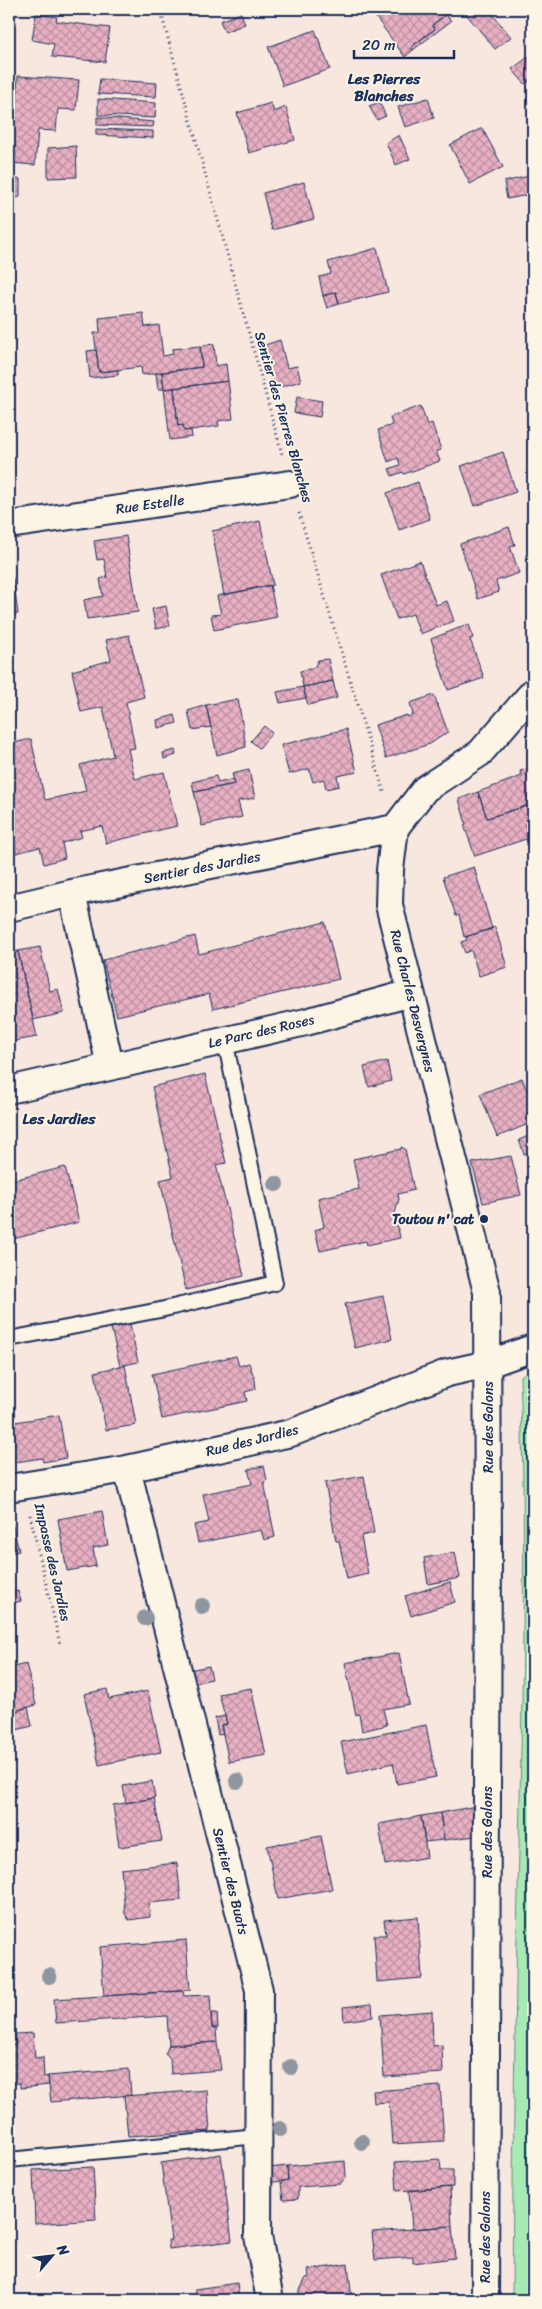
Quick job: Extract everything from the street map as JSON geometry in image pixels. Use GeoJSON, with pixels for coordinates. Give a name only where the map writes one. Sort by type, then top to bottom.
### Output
{"type":"FeatureCollection","features":[{"type":"Feature","properties":{"kind":"street","name":"Rue Estelle"},"geometry":{"type":"LineString","coordinates":[[9,525],[290,484]]}},
{"type":"Feature","properties":{"kind":"street","name":"Rue Charles Desvergnes"},"geometry":{"type":"LineString","coordinates":[[488,1364],[487,1292],[389,905],[390,870],[396,828],[425,789],[480,753],[533,692]]}},
{"type":"Feature","properties":{"kind":"street","name":"Sentier des Jardies"},"geometry":{"type":"LineString","coordinates":[[9,908],[72,893],[396,828]]}},
{"type":"Feature","properties":{"kind":"street"},"geometry":{"type":"LineString","coordinates":[[72,893],[110,1066]]}},
{"type":"Feature","properties":{"kind":"street","name":"Le Parc des Roses"},"geometry":{"type":"LineString","coordinates":[[9,1090],[306,1022],[411,994]]}},
{"type":"Feature","properties":{"kind":"street","name":"Rue des Jardies"},"geometry":{"type":"LineString","coordinates":[[16,1487],[126,1469],[291,1433],[446,1373],[488,1364],[533,1348]]}},
{"type":"Feature","properties":{"kind":"street","name":"Rue des Galons"},"geometry":{"type":"LineString","coordinates":[[485,2300],[488,1364]]}},
{"type":"Feature","properties":{"kind":"street","name":"Sentier des Buats"},"geometry":{"type":"LineString","coordinates":[[126,1469],[259,1990],[258,2236],[270,2300]]}},
{"type":"Feature","properties":{"kind":"lane"},"geometry":{"type":"LineString","coordinates":[[9,1338],[160,1310],[275,1283],[224,1040]]}},
{"type":"Feature","properties":{"kind":"lane"},"geometry":{"type":"LineString","coordinates":[[9,2160],[258,2136]]}},
{"type":"Feature","properties":{"kind":"path","name":"Sentier des Pierres Blanches"},"geometry":{"type":"LineString","coordinates":[[160,9],[290,484],[396,828]]}},
{"type":"Feature","properties":{"kind":"path","name":"Impasse des Jardies"},"geometry":{"type":"LineString","coordinates":[[16,1487],[60,1644]]}},
{"type":"Feature","properties":{"kind":"green space"},"geometry":{"type":"Polygon","coordinates":[[[533,1370],[533,2300],[512,2300],[523,1613],[523,1494],[520,1376],[533,1370]]]}},
{"type":"Feature","properties":{"kind":"building"},"geometry":{"type":"Polygon","coordinates":[[[382,9],[453,9],[432,25],[435,29],[411,47],[413,50],[405,57],[374,15],[382,9]]]}},
{"type":"Feature","properties":{"kind":"building"},"geometry":{"type":"Polygon","coordinates":[[[462,9],[488,9],[511,37],[495,49],[462,9]]]}},
{"type":"Feature","properties":{"kind":"building"},"geometry":{"type":"Polygon","coordinates":[[[241,13],[245,24],[225,32],[220,21],[241,13]]]}},
{"type":"Feature","properties":{"kind":"building"},"geometry":{"type":"Polygon","coordinates":[[[36,14],[57,17],[56,21],[110,28],[105,62],[52,57],[54,44],[32,40],[36,14]]]}},
{"type":"Feature","properties":{"kind":"building"},"geometry":{"type":"Polygon","coordinates":[[[446,14],[451,21],[413,50],[411,47],[435,29],[432,25],[446,14]]]}},
{"type":"Feature","properties":{"kind":"building"},"geometry":{"type":"Polygon","coordinates":[[[315,30],[330,69],[283,86],[268,47],[315,30]]]}},
{"type":"Feature","properties":{"kind":"building"},"geometry":{"type":"Polygon","coordinates":[[[531,55],[533,57],[533,78],[525,84],[512,69],[531,55]]]}},
{"type":"Feature","properties":{"kind":"building"},"geometry":{"type":"Polygon","coordinates":[[[18,76],[79,80],[76,110],[58,109],[56,131],[38,130],[35,165],[9,163],[9,104],[16,105],[18,76]]]}},
{"type":"Feature","properties":{"kind":"building"},"geometry":{"type":"Polygon","coordinates":[[[100,79],[157,83],[156,97],[98,94],[100,79]]]}},
{"type":"Feature","properties":{"kind":"building"},"geometry":{"type":"Polygon","coordinates":[[[428,98],[434,118],[405,127],[398,107],[428,98]]]}},
{"type":"Feature","properties":{"kind":"building"},"geometry":{"type":"Polygon","coordinates":[[[98,99],[156,103],[155,118],[98,115],[98,99]]]}},
{"type":"Feature","properties":{"kind":"building"},"geometry":{"type":"Polygon","coordinates":[[[379,102],[386,116],[377,120],[369,106],[379,102]]]}},
{"type":"Feature","properties":{"kind":"building"},"geometry":{"type":"Polygon","coordinates":[[[271,103],[274,112],[286,107],[295,140],[249,153],[237,113],[271,103]]]}},
{"type":"Feature","properties":{"kind":"building"},"geometry":{"type":"Polygon","coordinates":[[[97,117],[154,122],[153,127],[97,125],[97,117]]]}},
{"type":"Feature","properties":{"kind":"building"},"geometry":{"type":"Polygon","coordinates":[[[482,128],[503,167],[470,184],[450,145],[482,128]]]}},
{"type":"Feature","properties":{"kind":"building"},"geometry":{"type":"Polygon","coordinates":[[[96,129],[153,131],[153,138],[96,135],[96,129]]]}},
{"type":"Feature","properties":{"kind":"building"},"geometry":{"type":"Polygon","coordinates":[[[399,135],[410,159],[396,165],[386,143],[399,135]]]}},
{"type":"Feature","properties":{"kind":"building"},"geometry":{"type":"Polygon","coordinates":[[[76,146],[77,177],[48,178],[48,148],[76,146]]]}},
{"type":"Feature","properties":{"kind":"building"},"geometry":{"type":"Polygon","coordinates":[[[533,175],[533,194],[507,199],[504,182],[533,175]]]}},
{"type":"Feature","properties":{"kind":"building"},"geometry":{"type":"Polygon","coordinates":[[[9,179],[20,179],[20,197],[9,199],[9,179]]]}},
{"type":"Feature","properties":{"kind":"building"},"geometry":{"type":"Polygon","coordinates":[[[304,182],[314,219],[272,230],[263,193],[304,182]]]}},
{"type":"Feature","properties":{"kind":"building"},"geometry":{"type":"Polygon","coordinates":[[[9,199],[11,238],[9,238],[9,199]]]}},
{"type":"Feature","properties":{"kind":"building"},"geometry":{"type":"Polygon","coordinates":[[[377,248],[388,292],[339,304],[336,292],[323,296],[319,277],[331,274],[328,262],[377,248]]]}},
{"type":"Feature","properties":{"kind":"building"},"geometry":{"type":"Polygon","coordinates":[[[336,292],[339,304],[327,308],[323,296],[336,292]]]}},
{"type":"Feature","properties":{"kind":"building"},"geometry":{"type":"Polygon","coordinates":[[[143,313],[145,327],[159,325],[163,356],[173,354],[172,349],[200,346],[202,367],[142,375],[141,367],[99,372],[94,333],[100,333],[99,318],[143,313]]]}},
{"type":"Feature","properties":{"kind":"building"},"geometry":{"type":"Polygon","coordinates":[[[280,340],[287,368],[297,366],[301,381],[273,389],[262,346],[280,340]]]}},
{"type":"Feature","properties":{"kind":"building"},"geometry":{"type":"Polygon","coordinates":[[[214,344],[216,366],[226,364],[228,381],[164,389],[162,372],[202,367],[200,346],[214,344]]]}},
{"type":"Feature","properties":{"kind":"building"},"geometry":{"type":"Polygon","coordinates":[[[96,350],[99,372],[118,370],[118,375],[90,378],[87,351],[96,350]]]}},
{"type":"Feature","properties":{"kind":"building"},"geometry":{"type":"Polygon","coordinates":[[[162,372],[164,389],[158,389],[156,373],[162,372]]]}},
{"type":"Feature","properties":{"kind":"building"},"geometry":{"type":"Polygon","coordinates":[[[9,376],[12,413],[9,414],[9,376]]]}},
{"type":"Feature","properties":{"kind":"building"},"geometry":{"type":"Polygon","coordinates":[[[228,381],[233,419],[218,421],[219,426],[184,431],[183,425],[178,426],[174,388],[228,381]]]}},
{"type":"Feature","properties":{"kind":"building"},"geometry":{"type":"Polygon","coordinates":[[[174,388],[178,426],[183,425],[184,431],[191,430],[192,437],[170,440],[164,389],[174,388]]]}},
{"type":"Feature","properties":{"kind":"building"},"geometry":{"type":"Polygon","coordinates":[[[297,397],[322,401],[320,417],[294,413],[297,397]]]}},
{"type":"Feature","properties":{"kind":"building"},"geometry":{"type":"Polygon","coordinates":[[[421,406],[427,425],[432,423],[441,450],[436,451],[440,461],[404,474],[403,472],[392,476],[389,469],[400,465],[398,458],[388,462],[378,430],[392,425],[390,417],[421,406]]]}},
{"type":"Feature","properties":{"kind":"building"},"geometry":{"type":"Polygon","coordinates":[[[503,452],[516,492],[475,506],[461,466],[503,452]]]}},
{"type":"Feature","properties":{"kind":"building"},"geometry":{"type":"Polygon","coordinates":[[[418,482],[430,519],[399,530],[387,493],[418,482]]]}},
{"type":"Feature","properties":{"kind":"building"},"geometry":{"type":"Polygon","coordinates":[[[260,521],[273,585],[224,595],[212,531],[260,521]]]}},
{"type":"Feature","properties":{"kind":"building"},"geometry":{"type":"Polygon","coordinates":[[[509,527],[515,545],[510,546],[519,573],[496,581],[499,592],[478,599],[460,544],[509,527]]]}},
{"type":"Feature","properties":{"kind":"building"},"geometry":{"type":"Polygon","coordinates":[[[126,536],[138,612],[87,619],[84,600],[103,596],[100,579],[107,577],[104,559],[97,560],[94,541],[126,536]]]}},
{"type":"Feature","properties":{"kind":"building"},"geometry":{"type":"Polygon","coordinates":[[[420,561],[436,605],[447,601],[454,621],[420,634],[413,614],[397,619],[381,575],[420,561]]]}},
{"type":"Feature","properties":{"kind":"building"},"geometry":{"type":"Polygon","coordinates":[[[9,578],[13,578],[18,614],[9,615],[9,578]]]}},
{"type":"Feature","properties":{"kind":"building"},"geometry":{"type":"Polygon","coordinates":[[[270,585],[277,617],[214,630],[211,615],[221,614],[217,596],[270,585]]]}},
{"type":"Feature","properties":{"kind":"building"},"geometry":{"type":"Polygon","coordinates":[[[166,606],[170,626],[156,629],[152,609],[166,606]]]}},
{"type":"Feature","properties":{"kind":"building"},"geometry":{"type":"Polygon","coordinates":[[[469,624],[473,638],[470,639],[484,678],[448,690],[431,639],[469,624]]]}},
{"type":"Feature","properties":{"kind":"building"},"geometry":{"type":"Polygon","coordinates":[[[129,635],[144,697],[126,702],[135,748],[128,749],[135,779],[164,772],[177,826],[106,843],[102,826],[80,831],[82,837],[62,843],[65,858],[44,864],[40,847],[16,853],[11,832],[9,832],[9,744],[31,739],[45,800],[86,791],[80,765],[113,756],[103,707],[81,712],[72,671],[111,660],[106,640],[129,635]]]}},
{"type":"Feature","properties":{"kind":"building"},"geometry":{"type":"Polygon","coordinates":[[[328,659],[333,681],[303,687],[300,671],[314,668],[318,660],[328,659]]]}},
{"type":"Feature","properties":{"kind":"building"},"geometry":{"type":"Polygon","coordinates":[[[333,681],[337,698],[308,705],[303,687],[333,681]]]}},
{"type":"Feature","properties":{"kind":"building"},"geometry":{"type":"Polygon","coordinates":[[[303,687],[306,698],[280,703],[277,692],[303,687]]]}},
{"type":"Feature","properties":{"kind":"building"},"geometry":{"type":"Polygon","coordinates":[[[434,695],[448,732],[430,744],[386,758],[375,725],[407,715],[408,717],[413,715],[410,703],[434,695]]]}},
{"type":"Feature","properties":{"kind":"building"},"geometry":{"type":"Polygon","coordinates":[[[238,699],[246,747],[217,755],[206,705],[238,699]]]}},
{"type":"Feature","properties":{"kind":"building"},"geometry":{"type":"Polygon","coordinates":[[[206,705],[211,727],[192,730],[188,711],[206,705]]]}},
{"type":"Feature","properties":{"kind":"building"},"geometry":{"type":"Polygon","coordinates":[[[175,715],[177,723],[158,728],[157,720],[175,715]]]}},
{"type":"Feature","properties":{"kind":"building"},"geometry":{"type":"Polygon","coordinates":[[[264,726],[272,733],[259,748],[251,741],[264,726]]]}},
{"type":"Feature","properties":{"kind":"building"},"geometry":{"type":"Polygon","coordinates":[[[346,729],[357,772],[337,776],[339,786],[326,789],[324,779],[313,782],[309,769],[289,774],[281,745],[346,729]]]}},
{"type":"Feature","properties":{"kind":"building"},"geometry":{"type":"Polygon","coordinates":[[[175,750],[176,755],[164,759],[163,753],[175,750]]]}},
{"type":"Feature","properties":{"kind":"building"},"geometry":{"type":"Polygon","coordinates":[[[533,767],[533,804],[487,818],[478,792],[522,776],[520,771],[533,767]]]}},
{"type":"Feature","properties":{"kind":"building"},"geometry":{"type":"Polygon","coordinates":[[[249,770],[255,798],[238,801],[242,817],[202,826],[194,792],[235,784],[232,774],[249,770]]]}},
{"type":"Feature","properties":{"kind":"building"},"geometry":{"type":"Polygon","coordinates":[[[216,776],[218,783],[234,779],[235,784],[194,792],[192,782],[216,776]]]}},
{"type":"Feature","properties":{"kind":"building"},"geometry":{"type":"Polygon","coordinates":[[[478,792],[487,818],[533,804],[533,821],[525,824],[529,838],[475,856],[464,825],[466,824],[459,799],[478,792]]]}},
{"type":"Feature","properties":{"kind":"building"},"geometry":{"type":"Polygon","coordinates":[[[474,867],[492,929],[464,937],[459,915],[456,916],[443,877],[474,867]]]}},
{"type":"Feature","properties":{"kind":"building"},"geometry":{"type":"Polygon","coordinates":[[[325,922],[339,979],[213,1009],[209,994],[117,1016],[103,960],[195,936],[199,954],[325,922]]]}},
{"type":"Feature","properties":{"kind":"building"},"geometry":{"type":"Polygon","coordinates":[[[495,927],[507,967],[479,976],[471,950],[465,953],[461,942],[467,940],[466,937],[495,927]]]}},
{"type":"Feature","properties":{"kind":"building"},"geometry":{"type":"Polygon","coordinates":[[[40,947],[50,991],[58,989],[64,1013],[33,1020],[18,951],[40,947]]]}},
{"type":"Feature","properties":{"kind":"building"},"geometry":{"type":"Polygon","coordinates":[[[18,951],[37,1037],[9,1042],[9,953],[18,951]]]}},
{"type":"Feature","properties":{"kind":"building"},"geometry":{"type":"Polygon","coordinates":[[[387,1061],[391,1081],[369,1087],[364,1067],[387,1061]]]}},
{"type":"Feature","properties":{"kind":"building"},"geometry":{"type":"Polygon","coordinates":[[[205,1074],[226,1163],[216,1165],[244,1276],[186,1290],[160,1180],[173,1177],[152,1087],[205,1074]]]}},
{"type":"Feature","properties":{"kind":"building"},"geometry":{"type":"Polygon","coordinates":[[[522,1078],[533,1107],[533,1122],[497,1137],[480,1094],[522,1078]]]}},
{"type":"Feature","properties":{"kind":"building"},"geometry":{"type":"Polygon","coordinates":[[[533,1134],[533,1150],[524,1154],[519,1140],[533,1134]]]}},
{"type":"Feature","properties":{"kind":"building"},"geometry":{"type":"Polygon","coordinates":[[[401,1147],[405,1149],[414,1190],[398,1194],[399,1199],[395,1213],[400,1238],[367,1245],[366,1241],[320,1251],[315,1230],[324,1227],[318,1198],[359,1189],[353,1159],[401,1149],[401,1147]]]}},
{"type":"Feature","properties":{"kind":"building"},"geometry":{"type":"Polygon","coordinates":[[[511,1156],[521,1195],[483,1203],[472,1163],[511,1156]]]}},
{"type":"Feature","properties":{"kind":"building"},"geometry":{"type":"Polygon","coordinates":[[[65,1167],[79,1222],[9,1240],[9,1181],[65,1167]]]}},
{"type":"Feature","properties":{"kind":"building"},"geometry":{"type":"Polygon","coordinates":[[[383,1296],[392,1339],[355,1348],[345,1304],[383,1296]]]}},
{"type":"Feature","properties":{"kind":"building"},"geometry":{"type":"Polygon","coordinates":[[[130,1324],[138,1362],[120,1366],[111,1328],[130,1324]]]}},
{"type":"Feature","properties":{"kind":"building"},"geometry":{"type":"Polygon","coordinates":[[[236,1356],[239,1366],[249,1363],[255,1380],[256,1389],[245,1392],[247,1401],[162,1419],[152,1374],[236,1356]]]}},
{"type":"Feature","properties":{"kind":"building"},"geometry":{"type":"Polygon","coordinates":[[[125,1365],[136,1425],[106,1430],[95,1372],[125,1365]]]}},
{"type":"Feature","properties":{"kind":"building"},"geometry":{"type":"Polygon","coordinates":[[[59,1415],[66,1458],[43,1462],[42,1458],[9,1463],[9,1423],[59,1415]]]}},
{"type":"Feature","properties":{"kind":"building"},"geometry":{"type":"Polygon","coordinates":[[[264,1466],[267,1480],[264,1482],[275,1537],[264,1540],[261,1530],[198,1543],[194,1525],[209,1522],[203,1494],[252,1484],[248,1469],[264,1466]]]}},
{"type":"Feature","properties":{"kind":"building"},"geometry":{"type":"Polygon","coordinates":[[[364,1476],[374,1533],[361,1536],[368,1574],[347,1579],[339,1541],[336,1541],[325,1483],[364,1476]]]}},
{"type":"Feature","properties":{"kind":"building"},"geometry":{"type":"Polygon","coordinates":[[[102,1511],[108,1545],[93,1548],[96,1566],[67,1571],[58,1519],[102,1511]]]}},
{"type":"Feature","properties":{"kind":"building"},"geometry":{"type":"Polygon","coordinates":[[[9,1519],[11,1519],[19,1551],[9,1553],[9,1519]]]}},
{"type":"Feature","properties":{"kind":"building"},"geometry":{"type":"Polygon","coordinates":[[[455,1552],[460,1578],[428,1584],[424,1558],[455,1552]]]}},
{"type":"Feature","properties":{"kind":"building"},"geometry":{"type":"Polygon","coordinates":[[[450,1582],[455,1602],[411,1616],[405,1596],[450,1582]]]}},
{"type":"Feature","properties":{"kind":"building"},"geometry":{"type":"Polygon","coordinates":[[[18,1591],[21,1601],[9,1604],[9,1593],[18,1591]]]}},
{"type":"Feature","properties":{"kind":"building"},"geometry":{"type":"Polygon","coordinates":[[[399,1653],[409,1704],[383,1709],[387,1725],[362,1731],[359,1714],[356,1715],[345,1663],[399,1653]]]}},
{"type":"Feature","properties":{"kind":"building"},"geometry":{"type":"Polygon","coordinates":[[[26,1664],[36,1705],[9,1713],[9,1668],[26,1664]]]}},
{"type":"Feature","properties":{"kind":"building"},"geometry":{"type":"Polygon","coordinates":[[[209,1666],[212,1679],[193,1683],[189,1670],[209,1666]]]}},
{"type":"Feature","properties":{"kind":"building"},"geometry":{"type":"Polygon","coordinates":[[[251,1688],[266,1755],[229,1762],[221,1725],[227,1724],[219,1694],[251,1688]]]}},
{"type":"Feature","properties":{"kind":"building"},"geometry":{"type":"Polygon","coordinates":[[[107,1689],[109,1699],[148,1691],[161,1752],[99,1765],[84,1694],[107,1689]]]}},
{"type":"Feature","properties":{"kind":"building"},"geometry":{"type":"Polygon","coordinates":[[[28,1707],[32,1726],[9,1732],[9,1713],[28,1707]]]}},
{"type":"Feature","properties":{"kind":"building"},"geometry":{"type":"Polygon","coordinates":[[[225,1716],[227,1724],[221,1725],[223,1734],[218,1735],[215,1718],[225,1716]]]}},
{"type":"Feature","properties":{"kind":"building"},"geometry":{"type":"Polygon","coordinates":[[[426,1725],[436,1777],[397,1784],[393,1763],[348,1774],[341,1742],[426,1725]]]}},
{"type":"Feature","properties":{"kind":"building"},"geometry":{"type":"Polygon","coordinates":[[[152,1781],[155,1798],[126,1803],[123,1786],[152,1781]]]}},
{"type":"Feature","properties":{"kind":"building"},"geometry":{"type":"Polygon","coordinates":[[[154,1798],[162,1841],[119,1847],[113,1805],[154,1798]]]}},
{"type":"Feature","properties":{"kind":"building"},"geometry":{"type":"Polygon","coordinates":[[[476,1806],[475,1836],[444,1840],[440,1813],[476,1806]]]}},
{"type":"Feature","properties":{"kind":"building"},"geometry":{"type":"Polygon","coordinates":[[[440,1813],[444,1840],[425,1842],[421,1816],[440,1813]]]}},
{"type":"Feature","properties":{"kind":"building"},"geometry":{"type":"Polygon","coordinates":[[[421,1816],[427,1857],[385,1865],[379,1824],[421,1816]]]}},
{"type":"Feature","properties":{"kind":"building"},"geometry":{"type":"Polygon","coordinates":[[[321,1836],[332,1889],[278,1899],[267,1846],[321,1836]]]}},
{"type":"Feature","properties":{"kind":"building"},"geometry":{"type":"Polygon","coordinates":[[[177,1863],[181,1900],[149,1903],[150,1917],[129,1920],[125,1914],[121,1869],[177,1863]]]}},
{"type":"Feature","properties":{"kind":"building"},"geometry":{"type":"Polygon","coordinates":[[[418,1917],[422,1978],[377,1982],[374,1935],[386,1935],[384,1920],[418,1917]]]}},
{"type":"Feature","properties":{"kind":"building"},"geometry":{"type":"Polygon","coordinates":[[[186,1940],[190,1990],[104,1996],[100,1947],[186,1940]]]}},
{"type":"Feature","properties":{"kind":"building"},"geometry":{"type":"Polygon","coordinates":[[[183,1991],[184,1996],[210,1995],[212,2028],[216,2028],[217,2042],[169,2045],[167,2016],[56,2023],[54,1999],[183,1991]]]}},
{"type":"Feature","properties":{"kind":"building"},"geometry":{"type":"Polygon","coordinates":[[[372,2004],[373,2017],[344,2021],[343,2007],[372,2004]]]}},
{"type":"Feature","properties":{"kind":"building"},"geometry":{"type":"Polygon","coordinates":[[[432,2011],[433,2046],[442,2045],[443,2073],[384,2077],[380,2015],[432,2011]]]}},
{"type":"Feature","properties":{"kind":"building"},"geometry":{"type":"Polygon","coordinates":[[[211,2013],[217,2013],[218,2028],[212,2028],[211,2013]]]}},
{"type":"Feature","properties":{"kind":"building"},"geometry":{"type":"Polygon","coordinates":[[[33,2033],[35,2058],[43,2057],[44,2077],[48,2076],[49,2085],[20,2088],[20,2083],[9,2084],[9,2045],[16,2044],[15,2034],[33,2033]]]}},
{"type":"Feature","properties":{"kind":"building"},"geometry":{"type":"Polygon","coordinates":[[[217,2042],[221,2070],[171,2074],[170,2059],[165,2054],[169,2045],[217,2042]]]}},
{"type":"Feature","properties":{"kind":"building"},"geometry":{"type":"Polygon","coordinates":[[[129,2069],[131,2095],[51,2102],[48,2076],[129,2069]]]}},
{"type":"Feature","properties":{"kind":"building"},"geometry":{"type":"Polygon","coordinates":[[[440,2086],[444,2141],[392,2144],[389,2102],[374,2103],[373,2091],[440,2086]]]}},
{"type":"Feature","properties":{"kind":"building"},"geometry":{"type":"Polygon","coordinates":[[[207,2090],[210,2131],[128,2136],[124,2096],[207,2090]]]}},
{"type":"Feature","properties":{"kind":"building"},"geometry":{"type":"Polygon","coordinates":[[[221,2154],[232,2241],[169,2249],[168,2240],[171,2240],[161,2163],[221,2154]]]}},
{"type":"Feature","properties":{"kind":"building"},"geometry":{"type":"Polygon","coordinates":[[[440,2159],[441,2170],[453,2170],[453,2187],[397,2191],[395,2162],[440,2159]]]}},
{"type":"Feature","properties":{"kind":"building"},"geometry":{"type":"Polygon","coordinates":[[[345,2161],[346,2177],[340,2184],[298,2187],[298,2199],[283,2200],[281,2182],[288,2180],[287,2166],[345,2161]]]}},
{"type":"Feature","properties":{"kind":"building"},"geometry":{"type":"Polygon","coordinates":[[[287,2166],[288,2180],[268,2183],[269,2168],[287,2166]]]}},
{"type":"Feature","properties":{"kind":"building"},"geometry":{"type":"Polygon","coordinates":[[[93,2167],[96,2220],[35,2224],[33,2170],[93,2167]]]}},
{"type":"Feature","properties":{"kind":"building"},"geometry":{"type":"Polygon","coordinates":[[[450,2187],[452,2226],[412,2229],[409,2191],[450,2187]]]}},
{"type":"Feature","properties":{"kind":"building"},"geometry":{"type":"Polygon","coordinates":[[[452,2226],[455,2258],[413,2263],[413,2257],[375,2260],[372,2232],[452,2226]]]}},
{"type":"Feature","properties":{"kind":"building"},"geometry":{"type":"Polygon","coordinates":[[[348,2264],[352,2300],[295,2300],[306,2278],[309,2277],[308,2270],[348,2264]]]}},
{"type":"Feature","properties":{"kind":"building"},"geometry":{"type":"Polygon","coordinates":[[[237,2283],[239,2300],[197,2300],[195,2289],[237,2283]]]}},
{"type":"Feature","properties":{"kind":"place","name":"Toutou n' cat"},"geometry":{"type":"Point","coordinates":[484,1219]}},
{"type":"Feature","properties":{"kind":"district","name":"Les Pierres Blanches"},"geometry":{"type":"Point","coordinates":[384,88]}},
{"type":"Feature","properties":{"kind":"district","name":"Les Jardies"},"geometry":{"type":"Point","coordinates":[59,1119]}}]}
